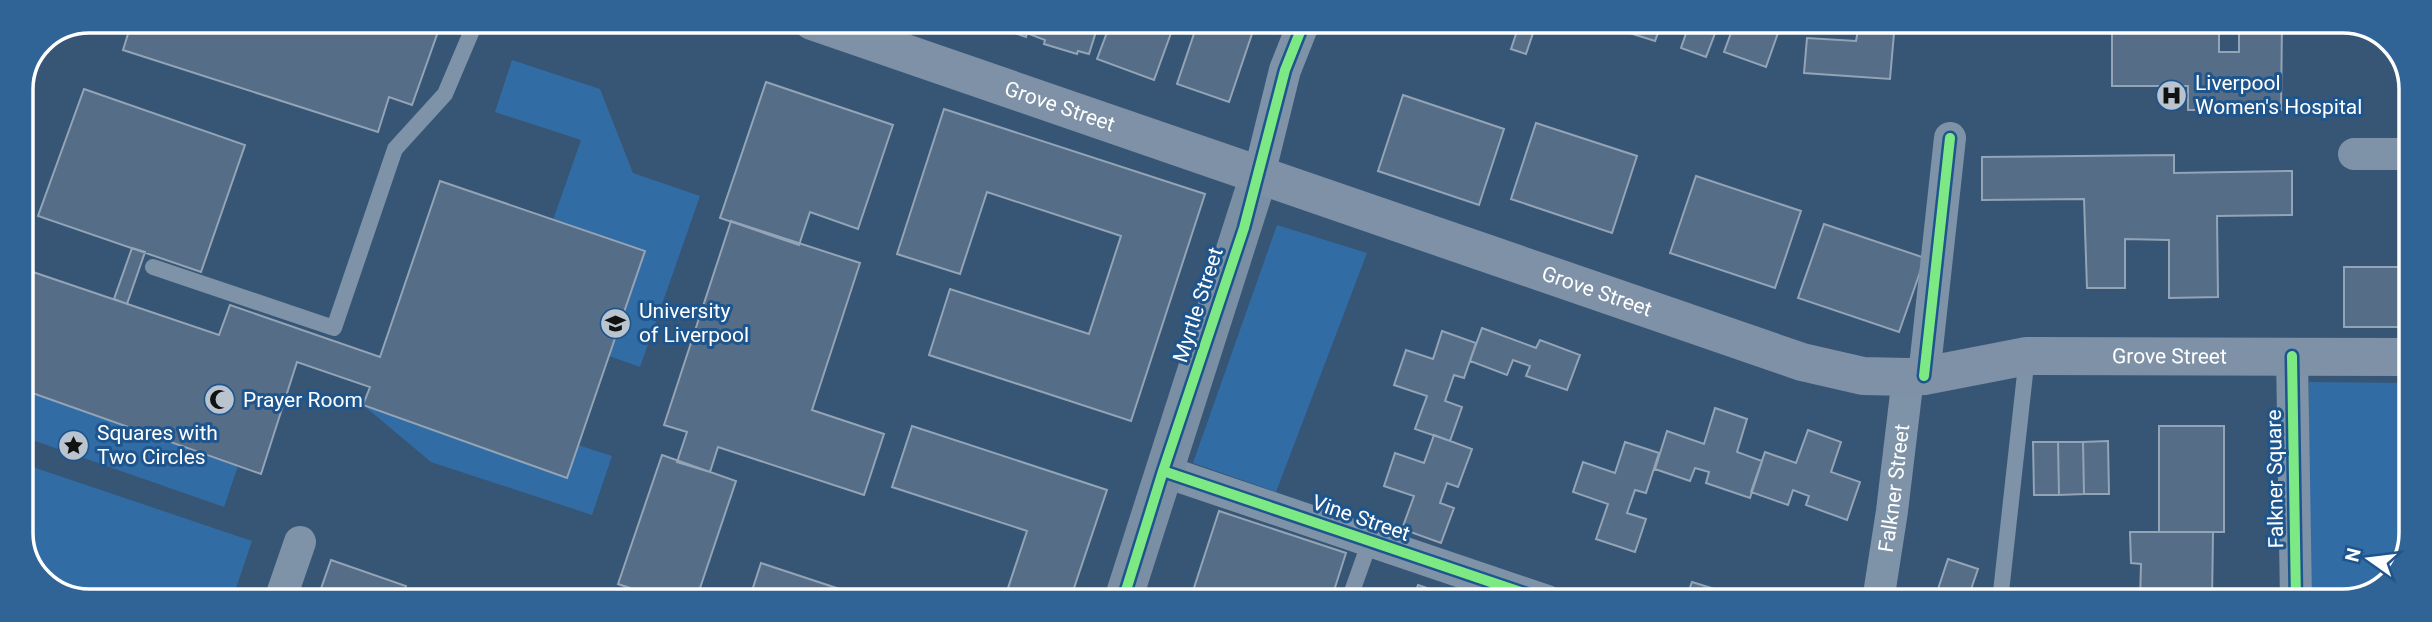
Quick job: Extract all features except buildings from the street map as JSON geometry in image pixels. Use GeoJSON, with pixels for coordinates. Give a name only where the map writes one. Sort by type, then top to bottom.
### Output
{"type":"FeatureCollection","features":[{"type":"Feature","properties":{"kind":"main road","name":"Grove Street"},"geometry":{"type":"LineString","coordinates":[[844,33],[1802,362],[1863,376],[1916,377],[2027,356],[2399,357]]}},
{"type":"Feature","properties":{"kind":"street","name":"Myrtle Street"},"geometry":{"type":"LineString","coordinates":[[1126,589],[1244,228],[1285,70],[1300,33]]}},
{"type":"Feature","properties":{"kind":"street","name":"Falkner Street"},"geometry":{"type":"LineString","coordinates":[[1880,589],[1916,377],[1950,138]]}},
{"type":"Feature","properties":{"kind":"street"},"geometry":{"type":"LineString","coordinates":[[2354,154],[2399,155]]}},
{"type":"Feature","properties":{"kind":"street","name":"Falkner Square"},"geometry":{"type":"LineString","coordinates":[[2292,356],[2296,589]]}},
{"type":"Feature","properties":{"kind":"street","name":"Vine Street"},"geometry":{"type":"LineString","coordinates":[[1163,471],[1514,589]]}},
{"type":"Feature","properties":{"kind":"street"},"geometry":{"type":"LineString","coordinates":[[284,589],[300,542]]}},
{"type":"Feature","properties":{"kind":"lane"},"geometry":{"type":"LineString","coordinates":[[153,267],[334,328],[395,149],[445,94],[471,33]]}},
{"type":"Feature","properties":{"kind":"lane"},"geometry":{"type":"LineString","coordinates":[[2001,589],[2027,356]]}},
{"type":"Feature","properties":{"kind":"lane"},"geometry":{"type":"LineString","coordinates":[[1353,589],[1370,541]]}},
{"type":"Feature","properties":{"kind":"shaded area"},"geometry":{"type":"Polygon","coordinates":[[[512,60],[600,89],[633,173],[700,196],[640,367],[609,356],[645,251],[553,220],[581,140],[495,112],[512,60]]]}},
{"type":"Feature","properties":{"kind":"shaded area"},"geometry":{"type":"Polygon","coordinates":[[[1277,225],[1367,253],[1276,492],[1193,463],[1277,225]]]}},
{"type":"Feature","properties":{"kind":"shaded area"},"geometry":{"type":"Polygon","coordinates":[[[2309,382],[2399,383],[2399,533],[2395,554],[2380,575],[2364,585],[2343,589],[2309,589],[2309,382]]]}},
{"type":"Feature","properties":{"kind":"shaded area"},"geometry":{"type":"Polygon","coordinates":[[[33,393],[238,466],[224,507],[33,440],[33,393]]]}},
{"type":"Feature","properties":{"kind":"shaded area"},"geometry":{"type":"Polygon","coordinates":[[[363,405],[567,478],[578,445],[612,456],[592,515],[431,462],[363,405]]]}},
{"type":"Feature","properties":{"kind":"shaded area"},"geometry":{"type":"Polygon","coordinates":[[[33,467],[252,541],[236,589],[89,589],[71,586],[47,570],[35,548],[33,467]]]}},
{"type":"Feature","properties":{"kind":"cycle path"},"geometry":{"type":"LineString","coordinates":[[1126,589],[1244,228],[1285,70],[1300,33]]}},
{"type":"Feature","properties":{"kind":"cycle path"},"geometry":{"type":"LineString","coordinates":[[1924,376],[1950,138]]}},
{"type":"Feature","properties":{"kind":"cycle path"},"geometry":{"type":"LineString","coordinates":[[2292,356],[2296,589]]}},
{"type":"Feature","properties":{"kind":"cycle path"},"geometry":{"type":"LineString","coordinates":[[1163,471],[1512,589]]}},
{"type":"Feature","properties":{"kind":"place","name":"Liverpool Women's Hospital"},"geometry":{"type":"Point","coordinates":[2172,95]}},
{"type":"Feature","properties":{"kind":"place","name":"University of Liverpool"},"geometry":{"type":"Point","coordinates":[616,323]}},
{"type":"Feature","properties":{"kind":"place","name":"Prayer Room"},"geometry":{"type":"Point","coordinates":[220,400]}},
{"type":"Feature","properties":{"kind":"place","name":"Squares with Two Circles"},"geometry":{"type":"Point","coordinates":[74,445]}}]}
